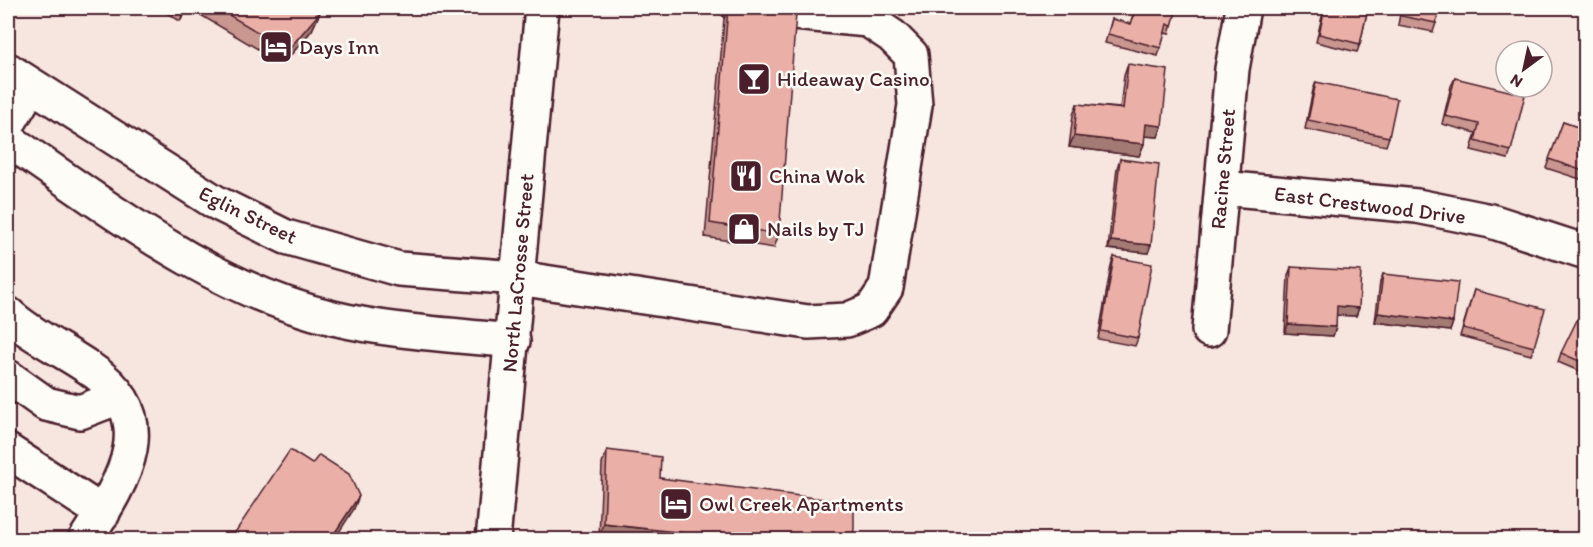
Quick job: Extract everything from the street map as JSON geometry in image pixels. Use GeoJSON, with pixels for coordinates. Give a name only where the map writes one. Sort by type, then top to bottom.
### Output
{"type":"FeatureCollection","features":[{"type":"Feature","properties":{"kind":"street","name":"North LaCrosse Street"},"geometry":{"type":"LineString","coordinates":[[493,540],[542,8]]}},
{"type":"Feature","properties":{"kind":"street","name":"Eglin Street"},"geometry":{"type":"LineString","coordinates":[[19,78],[215,202],[286,237],[399,268],[518,278],[808,322],[847,320],[871,310],[886,288],[915,105],[911,55],[892,36],[868,20],[739,8]]}},
{"type":"Feature","properties":{"kind":"street","name":"Racine Street"},"geometry":{"type":"LineString","coordinates":[[1209,330],[1232,69],[1243,8]]}},
{"type":"Feature","properties":{"kind":"street"},"geometry":{"type":"LineString","coordinates":[[8,124],[19,78]]}},
{"type":"Feature","properties":{"kind":"street"},"geometry":{"type":"LineString","coordinates":[[8,140],[195,262],[239,285],[283,303],[354,322],[513,341]]}},
{"type":"Feature","properties":{"kind":"street","name":"East Crestwood Drive"},"geometry":{"type":"LineString","coordinates":[[1222,188],[1417,206],[1491,221],[1586,252]]}},
{"type":"Feature","properties":{"kind":"street"},"geometry":{"type":"LineString","coordinates":[[8,314],[92,369],[119,397],[128,415],[132,436],[131,454],[124,475],[94,526],[8,451]]}},
{"type":"Feature","properties":{"kind":"street"},"geometry":{"type":"LineString","coordinates":[[8,377],[46,404],[80,412],[119,397]]}},
{"type":"Feature","properties":{"kind":"building"},"geometry":{"type":"Polygon","coordinates":[[[217,8],[321,8],[288,50],[217,8]]]}},
{"type":"Feature","properties":{"kind":"building"},"geometry":{"type":"Polygon","coordinates":[[[728,8],[796,14],[779,234],[710,223],[728,8]]]}},
{"type":"Feature","properties":{"kind":"building"},"geometry":{"type":"Polygon","coordinates":[[[1136,8],[1177,8],[1172,26],[1167,24],[1161,48],[1108,34],[1112,19],[1131,24],[1136,8]]]}},
{"type":"Feature","properties":{"kind":"building"},"geometry":{"type":"Polygon","coordinates":[[[1325,8],[1368,8],[1360,44],[1319,34],[1325,8]]]}},
{"type":"Feature","properties":{"kind":"building"},"geometry":{"type":"Polygon","coordinates":[[[1403,8],[1439,8],[1436,23],[1401,16],[1403,8]]]}},
{"type":"Feature","properties":{"kind":"building"},"geometry":{"type":"Polygon","coordinates":[[[1128,64],[1168,70],[1162,126],[1146,124],[1144,144],[1074,136],[1077,104],[1123,109],[1128,64]]]}},
{"type":"Feature","properties":{"kind":"building"},"geometry":{"type":"Polygon","coordinates":[[[1455,78],[1494,87],[1494,99],[1524,99],[1511,151],[1475,141],[1479,124],[1445,116],[1455,78]]]}},
{"type":"Feature","properties":{"kind":"building"},"geometry":{"type":"Polygon","coordinates":[[[1316,82],[1397,99],[1389,137],[1308,120],[1316,82]]]}},
{"type":"Feature","properties":{"kind":"building"},"geometry":{"type":"Polygon","coordinates":[[[1563,122],[1586,130],[1586,172],[1549,159],[1563,122]]]}},
{"type":"Feature","properties":{"kind":"building"},"geometry":{"type":"Polygon","coordinates":[[[1120,159],[1159,164],[1151,245],[1111,241],[1120,159]]]}},
{"type":"Feature","properties":{"kind":"building"},"geometry":{"type":"Polygon","coordinates":[[[1114,257],[1152,264],[1138,338],[1101,331],[1114,257]]]}},
{"type":"Feature","properties":{"kind":"building"},"geometry":{"type":"Polygon","coordinates":[[[1291,267],[1361,271],[1359,308],[1337,306],[1336,327],[1288,324],[1291,267]]]}},
{"type":"Feature","properties":{"kind":"building"},"geometry":{"type":"Polygon","coordinates":[[[1383,274],[1458,282],[1453,322],[1378,313],[1383,274]]]}},
{"type":"Feature","properties":{"kind":"building"},"geometry":{"type":"Polygon","coordinates":[[[1474,290],[1545,309],[1534,347],[1463,328],[1474,290]]]}},
{"type":"Feature","properties":{"kind":"building"},"geometry":{"type":"Polygon","coordinates":[[[1579,316],[1586,319],[1586,364],[1561,353],[1579,316]]]}},
{"type":"Feature","properties":{"kind":"building"},"geometry":{"type":"Polygon","coordinates":[[[290,450],[312,464],[319,455],[349,474],[359,496],[330,540],[230,540],[290,450]]]}},
{"type":"Feature","properties":{"kind":"building","name":"Owl Creek Apartments"},"geometry":{"type":"Polygon","coordinates":[[[607,450],[661,457],[660,478],[854,503],[852,540],[748,540],[604,524],[607,450]]]}},
{"type":"Feature","properties":{"kind":"place","name":"Days Inn"},"geometry":{"type":"Point","coordinates":[276,47]}},
{"type":"Feature","properties":{"kind":"place","name":"Hideaway Casino"},"geometry":{"type":"Point","coordinates":[754,79]}},
{"type":"Feature","properties":{"kind":"place","name":"China Wok"},"geometry":{"type":"Point","coordinates":[746,176]}},
{"type":"Feature","properties":{"kind":"place","name":"Nails by TJ"},"geometry":{"type":"Point","coordinates":[744,229]}},
{"type":"Feature","properties":{"kind":"place","name":"Owl Creek Apartments"},"geometry":{"type":"Point","coordinates":[676,504]}}]}
